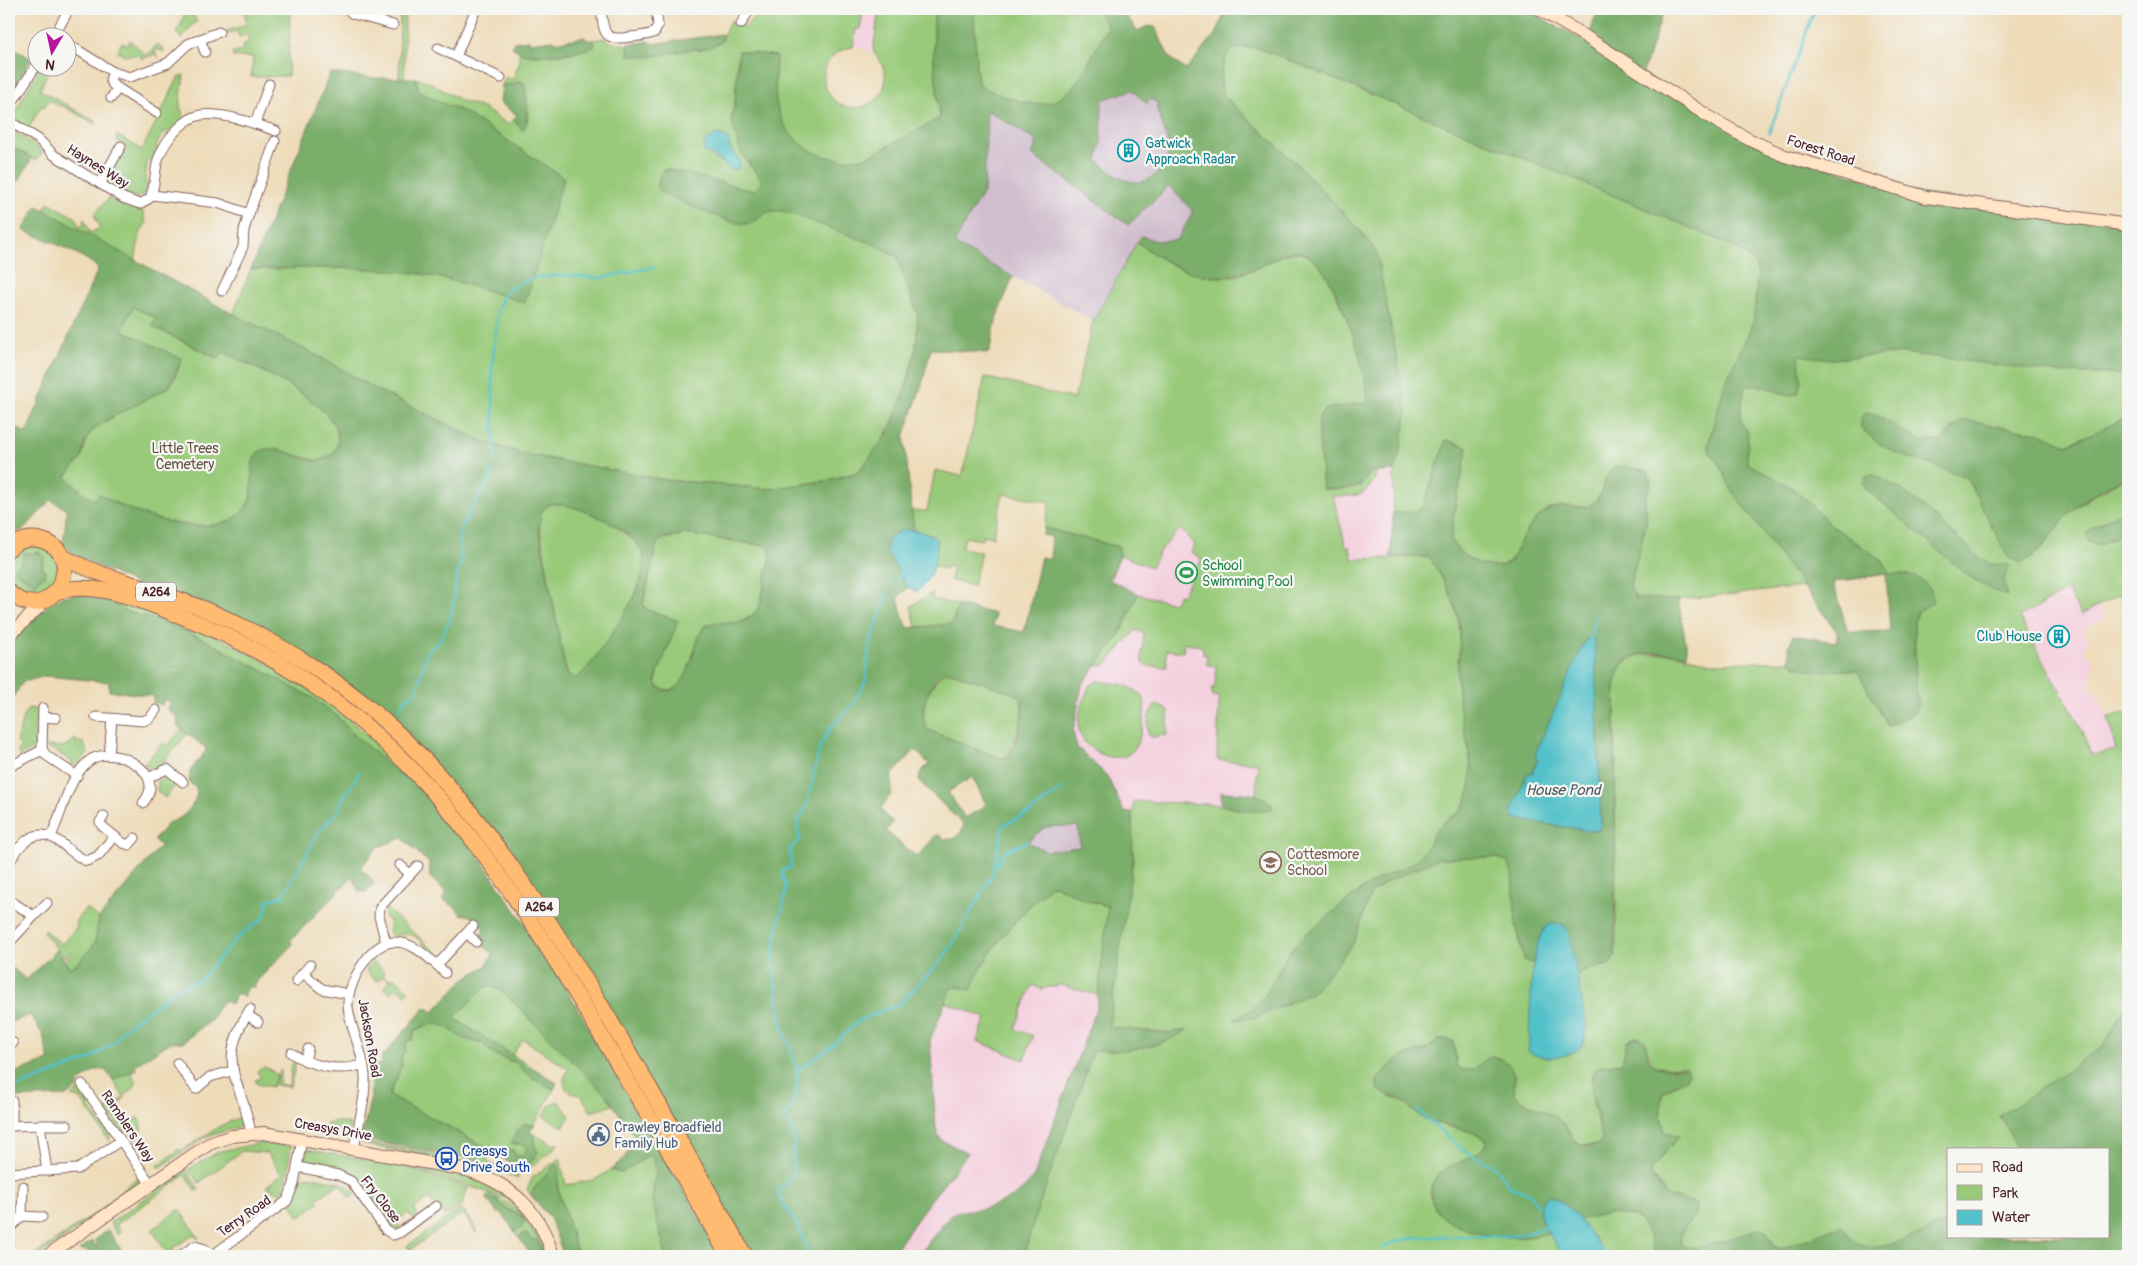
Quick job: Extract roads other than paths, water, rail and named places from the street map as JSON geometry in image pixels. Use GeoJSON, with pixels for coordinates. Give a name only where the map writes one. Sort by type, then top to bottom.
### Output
{"type":"FeatureCollection","features":[{"type":"Feature","properties":{"kind":"highway"},"geometry":{"type":"LineString","coordinates":[[9,592],[25,601],[35,602],[51,595],[64,577],[61,556],[53,546],[38,539],[28,539],[11,546]]}},
{"type":"Feature","properties":{"kind":"highway","name":"A264"},"geometry":{"type":"LineString","coordinates":[[61,556],[97,572],[201,608],[280,647],[347,691],[384,720],[436,770],[486,830],[557,933],[671,1124],[745,1256]]}},
{"type":"Feature","properties":{"kind":"highway","name":"A264"},"geometry":{"type":"LineString","coordinates":[[51,595],[80,588],[103,591],[159,608],[221,633],[273,660],[307,681],[378,735],[398,754],[452,812],[512,892],[622,1070],[728,1256]]}},
{"type":"Feature","properties":{"kind":"street"},"geometry":{"type":"LineString","coordinates":[[60,28],[69,9]]}},
{"type":"Feature","properties":{"kind":"street"},"geometry":{"type":"LineString","coordinates":[[347,9],[353,14],[393,25]]}},
{"type":"Feature","properties":{"kind":"street"},"geometry":{"type":"LineString","coordinates":[[456,56],[476,9]]}},
{"type":"Feature","properties":{"kind":"street"},"geometry":{"type":"LineString","coordinates":[[601,9],[605,34],[617,39],[645,36],[655,32],[658,25],[656,9]]}},
{"type":"Feature","properties":{"kind":"street"},"geometry":{"type":"LineString","coordinates":[[740,24],[750,9]]}},
{"type":"Feature","properties":{"kind":"street","name":"Forest Road"},"geometry":{"type":"LineString","coordinates":[[1539,9],[1583,34],[1714,120],[1750,140],[1785,156],[1926,197],[2128,225]]}},
{"type":"Feature","properties":{"kind":"street"},"geometry":{"type":"LineString","coordinates":[[78,50],[112,72],[128,77],[168,63],[184,46],[217,33]]}},
{"type":"Feature","properties":{"kind":"street"},"geometry":{"type":"LineString","coordinates":[[200,39],[205,52]]}},
{"type":"Feature","properties":{"kind":"street"},"geometry":{"type":"LineString","coordinates":[[438,48],[500,78]]}},
{"type":"Feature","properties":{"kind":"street"},"geometry":{"type":"LineString","coordinates":[[112,72],[110,82],[156,113]]}},
{"type":"Feature","properties":{"kind":"street"},"geometry":{"type":"LineString","coordinates":[[9,107],[28,78]]}},
{"type":"Feature","properties":{"kind":"street"},"geometry":{"type":"LineString","coordinates":[[255,124],[269,84]]}},
{"type":"Feature","properties":{"kind":"street"},"geometry":{"type":"LineString","coordinates":[[111,98],[118,88]]}},
{"type":"Feature","properties":{"kind":"street"},"geometry":{"type":"LineString","coordinates":[[249,214],[218,203],[152,195],[161,152],[172,136],[187,122],[207,115],[255,124],[276,131]]}},
{"type":"Feature","properties":{"kind":"street","name":"Haynes Way"},"geometry":{"type":"LineString","coordinates":[[9,121],[38,139],[54,155],[101,182],[123,198],[136,204],[146,202],[152,195]]}},
{"type":"Feature","properties":{"kind":"street"},"geometry":{"type":"LineString","coordinates":[[222,291],[243,246],[244,230],[275,141]]}},
{"type":"Feature","properties":{"kind":"street"},"geometry":{"type":"LineString","coordinates":[[101,182],[121,146]]}},
{"type":"Feature","properties":{"kind":"street"},"geometry":{"type":"LineString","coordinates":[[9,636],[51,595]]}},
{"type":"Feature","properties":{"kind":"street"},"geometry":{"type":"LineString","coordinates":[[96,717],[143,721],[150,718],[156,710]]}},
{"type":"Feature","properties":{"kind":"street"},"geometry":{"type":"LineString","coordinates":[[56,718],[43,713],[42,750],[47,756],[77,776]]}},
{"type":"Feature","properties":{"kind":"street"},"geometry":{"type":"LineString","coordinates":[[109,755],[112,718]]}},
{"type":"Feature","properties":{"kind":"street"},"geometry":{"type":"LineString","coordinates":[[9,767],[42,750]]}},
{"type":"Feature","properties":{"kind":"street"},"geometry":{"type":"LineString","coordinates":[[51,836],[77,776],[90,760],[109,755],[128,761],[147,773],[150,778],[149,793],[143,803]]}},
{"type":"Feature","properties":{"kind":"street"},"geometry":{"type":"LineString","coordinates":[[150,778],[166,769],[182,782]]}},
{"type":"Feature","properties":{"kind":"street"},"geometry":{"type":"LineString","coordinates":[[104,816],[100,824],[126,845],[131,844],[135,838]]}},
{"type":"Feature","properties":{"kind":"street"},"geometry":{"type":"LineString","coordinates":[[9,863],[12,850],[28,838],[51,836],[88,861],[98,856],[114,836]]}},
{"type":"Feature","properties":{"kind":"street"},"geometry":{"type":"LineString","coordinates":[[400,865],[410,874]]}},
{"type":"Feature","properties":{"kind":"street"},"geometry":{"type":"LineString","coordinates":[[418,866],[380,908],[386,943],[413,946],[445,973]]}},
{"type":"Feature","properties":{"kind":"street"},"geometry":{"type":"LineString","coordinates":[[9,900],[34,916]]}},
{"type":"Feature","properties":{"kind":"street"},"geometry":{"type":"LineString","coordinates":[[9,943],[47,903]]}},
{"type":"Feature","properties":{"kind":"street"},"geometry":{"type":"LineString","coordinates":[[436,965],[470,930],[476,942]]}},
{"type":"Feature","properties":{"kind":"street","name":"Jackson Road"},"geometry":{"type":"LineString","coordinates":[[354,1148],[365,1083],[363,1064],[349,1012],[349,994],[360,967],[386,943]]}},
{"type":"Feature","properties":{"kind":"street"},"geometry":{"type":"LineString","coordinates":[[296,981],[310,965]]}},
{"type":"Feature","properties":{"kind":"street"},"geometry":{"type":"LineString","coordinates":[[303,973],[322,989],[349,994]]}},
{"type":"Feature","properties":{"kind":"street"},"geometry":{"type":"LineString","coordinates":[[251,1134],[246,1109],[232,1071],[232,1053],[235,1040],[249,1012],[258,1022]]}},
{"type":"Feature","properties":{"kind":"street"},"geometry":{"type":"LineString","coordinates":[[305,1061],[308,1049]]}},
{"type":"Feature","properties":{"kind":"street"},"geometry":{"type":"LineString","coordinates":[[291,1053],[305,1061],[347,1069],[363,1064]]}},
{"type":"Feature","properties":{"kind":"street"},"geometry":{"type":"LineString","coordinates":[[177,1063],[198,1093],[210,1077],[232,1071]]}},
{"type":"Feature","properties":{"kind":"street","name":"Ramblers Way"},"geometry":{"type":"LineString","coordinates":[[82,1084],[150,1183]]}},
{"type":"Feature","properties":{"kind":"street"},"geometry":{"type":"LineString","coordinates":[[12,1101],[11,1126],[68,1125]]}},
{"type":"Feature","properties":{"kind":"street"},"geometry":{"type":"LineString","coordinates":[[40,1125],[47,1172]]}},
{"type":"Feature","properties":{"kind":"street","name":"Creasys Drive"},"geometry":{"type":"LineString","coordinates":[[47,1256],[209,1144],[232,1136],[278,1134],[467,1170],[504,1185],[532,1211],[545,1232],[553,1256]]}},
{"type":"Feature","properties":{"kind":"street","name":"Terry Road"},"geometry":{"type":"LineString","coordinates":[[180,1256],[195,1246],[213,1256],[284,1204],[292,1192],[302,1139]]}},
{"type":"Feature","properties":{"kind":"street"},"geometry":{"type":"LineString","coordinates":[[9,1173],[47,1172],[78,1168],[120,1141]]}},
{"type":"Feature","properties":{"kind":"street","name":"Fry Close"},"geometry":{"type":"LineString","coordinates":[[298,1167],[338,1175],[351,1181],[359,1189],[386,1230],[393,1235],[401,1232],[436,1206]]}},
{"type":"Feature","properties":{"kind":"street"},"geometry":{"type":"LineString","coordinates":[[9,1229],[22,1216],[23,1186]]}},
{"type":"Feature","properties":{"kind":"street"},"geometry":{"type":"LineString","coordinates":[[22,1216],[42,1217]]}},
{"type":"Feature","properties":{"kind":"water"},"geometry":{"type":"Polygon","coordinates":[[[715,134],[728,139],[731,150],[740,161],[738,168],[733,170],[729,168],[722,161],[704,151],[705,143],[715,134]]]}},
{"type":"Feature","properties":{"kind":"water"},"geometry":{"type":"Polygon","coordinates":[[[901,530],[926,533],[937,541],[936,555],[930,576],[926,583],[916,592],[908,588],[886,550],[889,538],[901,530]]]}},
{"type":"Feature","properties":{"kind":"water","name":"House Pond"},"geometry":{"type":"Polygon","coordinates":[[[1589,637],[1594,640],[1595,648],[1601,824],[1599,830],[1591,831],[1520,820],[1513,817],[1511,812],[1527,774],[1532,773],[1538,759],[1535,754],[1582,647],[1589,637]]]}},
{"type":"Feature","properties":{"kind":"water"},"geometry":{"type":"Polygon","coordinates":[[[1549,924],[1564,925],[1569,933],[1586,1024],[1584,1042],[1581,1047],[1570,1054],[1555,1057],[1540,1056],[1528,1051],[1533,965],[1542,934],[1549,924]]]}},
{"type":"Feature","properties":{"kind":"water"},"geometry":{"type":"Polygon","coordinates":[[[1548,1196],[1556,1199],[1573,1212],[1607,1256],[1564,1256],[1544,1226],[1541,1217],[1540,1209],[1542,1202],[1548,1196]]]}},
{"type":"Feature","properties":{"kind":"waterway"},"geometry":{"type":"LineString","coordinates":[[1769,133],[1815,9]]}},
{"type":"Feature","properties":{"kind":"waterway"},"geometry":{"type":"LineString","coordinates":[[495,460],[492,366],[498,309],[505,292],[522,282],[541,277],[563,275],[600,278],[654,267]]}},
{"type":"Feature","properties":{"kind":"waterway"},"geometry":{"type":"LineString","coordinates":[[400,709],[405,699],[416,692],[427,652],[440,640],[451,617],[457,575],[462,561],[459,543],[461,527],[486,486],[493,469]]}},
{"type":"Feature","properties":{"kind":"waterway"},"geometry":{"type":"LineString","coordinates":[[894,584],[900,575]]}},
{"type":"Feature","properties":{"kind":"waterway"},"geometry":{"type":"LineString","coordinates":[[809,1256],[799,1227],[777,1195],[778,1191],[790,1178],[793,1170],[794,1133],[784,1118],[794,1102],[797,1079],[796,1065],[782,1025],[773,963],[775,938],[786,891],[782,872],[791,867],[790,848],[800,840],[797,824],[807,806],[820,746],[831,727],[854,703],[866,680],[869,645],[889,591]]}},
{"type":"Feature","properties":{"kind":"waterway"},"geometry":{"type":"LineString","coordinates":[[1590,639],[1595,616]]}},
{"type":"Feature","properties":{"kind":"waterway"},"geometry":{"type":"LineString","coordinates":[[9,1090],[90,1059],[116,1041],[124,1029],[174,991],[201,979],[234,941],[264,917],[268,900],[283,896],[320,830],[339,810],[343,796],[349,790],[359,772]]}},
{"type":"Feature","properties":{"kind":"waterway"},"geometry":{"type":"LineString","coordinates":[[796,1072],[832,1046],[860,1020],[900,1004],[940,962],[952,945],[993,873],[1003,825],[1029,813],[1063,788]]}},
{"type":"Feature","properties":{"kind":"waterway"},"geometry":{"type":"LineString","coordinates":[[997,866],[1005,851],[1027,842]]}},
{"type":"Feature","properties":{"kind":"waterway"},"geometry":{"type":"LineString","coordinates":[[1417,1110],[1463,1150],[1497,1168],[1510,1187],[1530,1193],[1538,1207]]}},
{"type":"Feature","properties":{"kind":"waterway"},"geometry":{"type":"LineString","coordinates":[[1383,1248],[1407,1239],[1441,1236],[1510,1236],[1546,1227]]}},
{"type":"Feature","properties":{"kind":"place","name":"Gatwick Approach Radar"},"geometry":{"type":"Point","coordinates":[1129,151]}},
{"type":"Feature","properties":{"kind":"place","name":"School Swimming Pool"},"geometry":{"type":"Point","coordinates":[1186,573]}},
{"type":"Feature","properties":{"kind":"place","name":"Club House"},"geometry":{"type":"Point","coordinates":[2058,636]}},
{"type":"Feature","properties":{"kind":"place","name":"Cottesmore School"},"geometry":{"type":"Point","coordinates":[1271,862]}},
{"type":"Feature","properties":{"kind":"place","name":"Crawley Broadfield Family Hub"},"geometry":{"type":"Point","coordinates":[598,1135]}},
{"type":"Feature","properties":{"kind":"place","name":"Creasys Drive South"},"geometry":{"type":"Point","coordinates":[446,1159]}},
{"type":"Feature","properties":{"kind":"park label","name":"Little Trees Cemetery"},"geometry":{"type":"Point","coordinates":[185,456]}}]}
